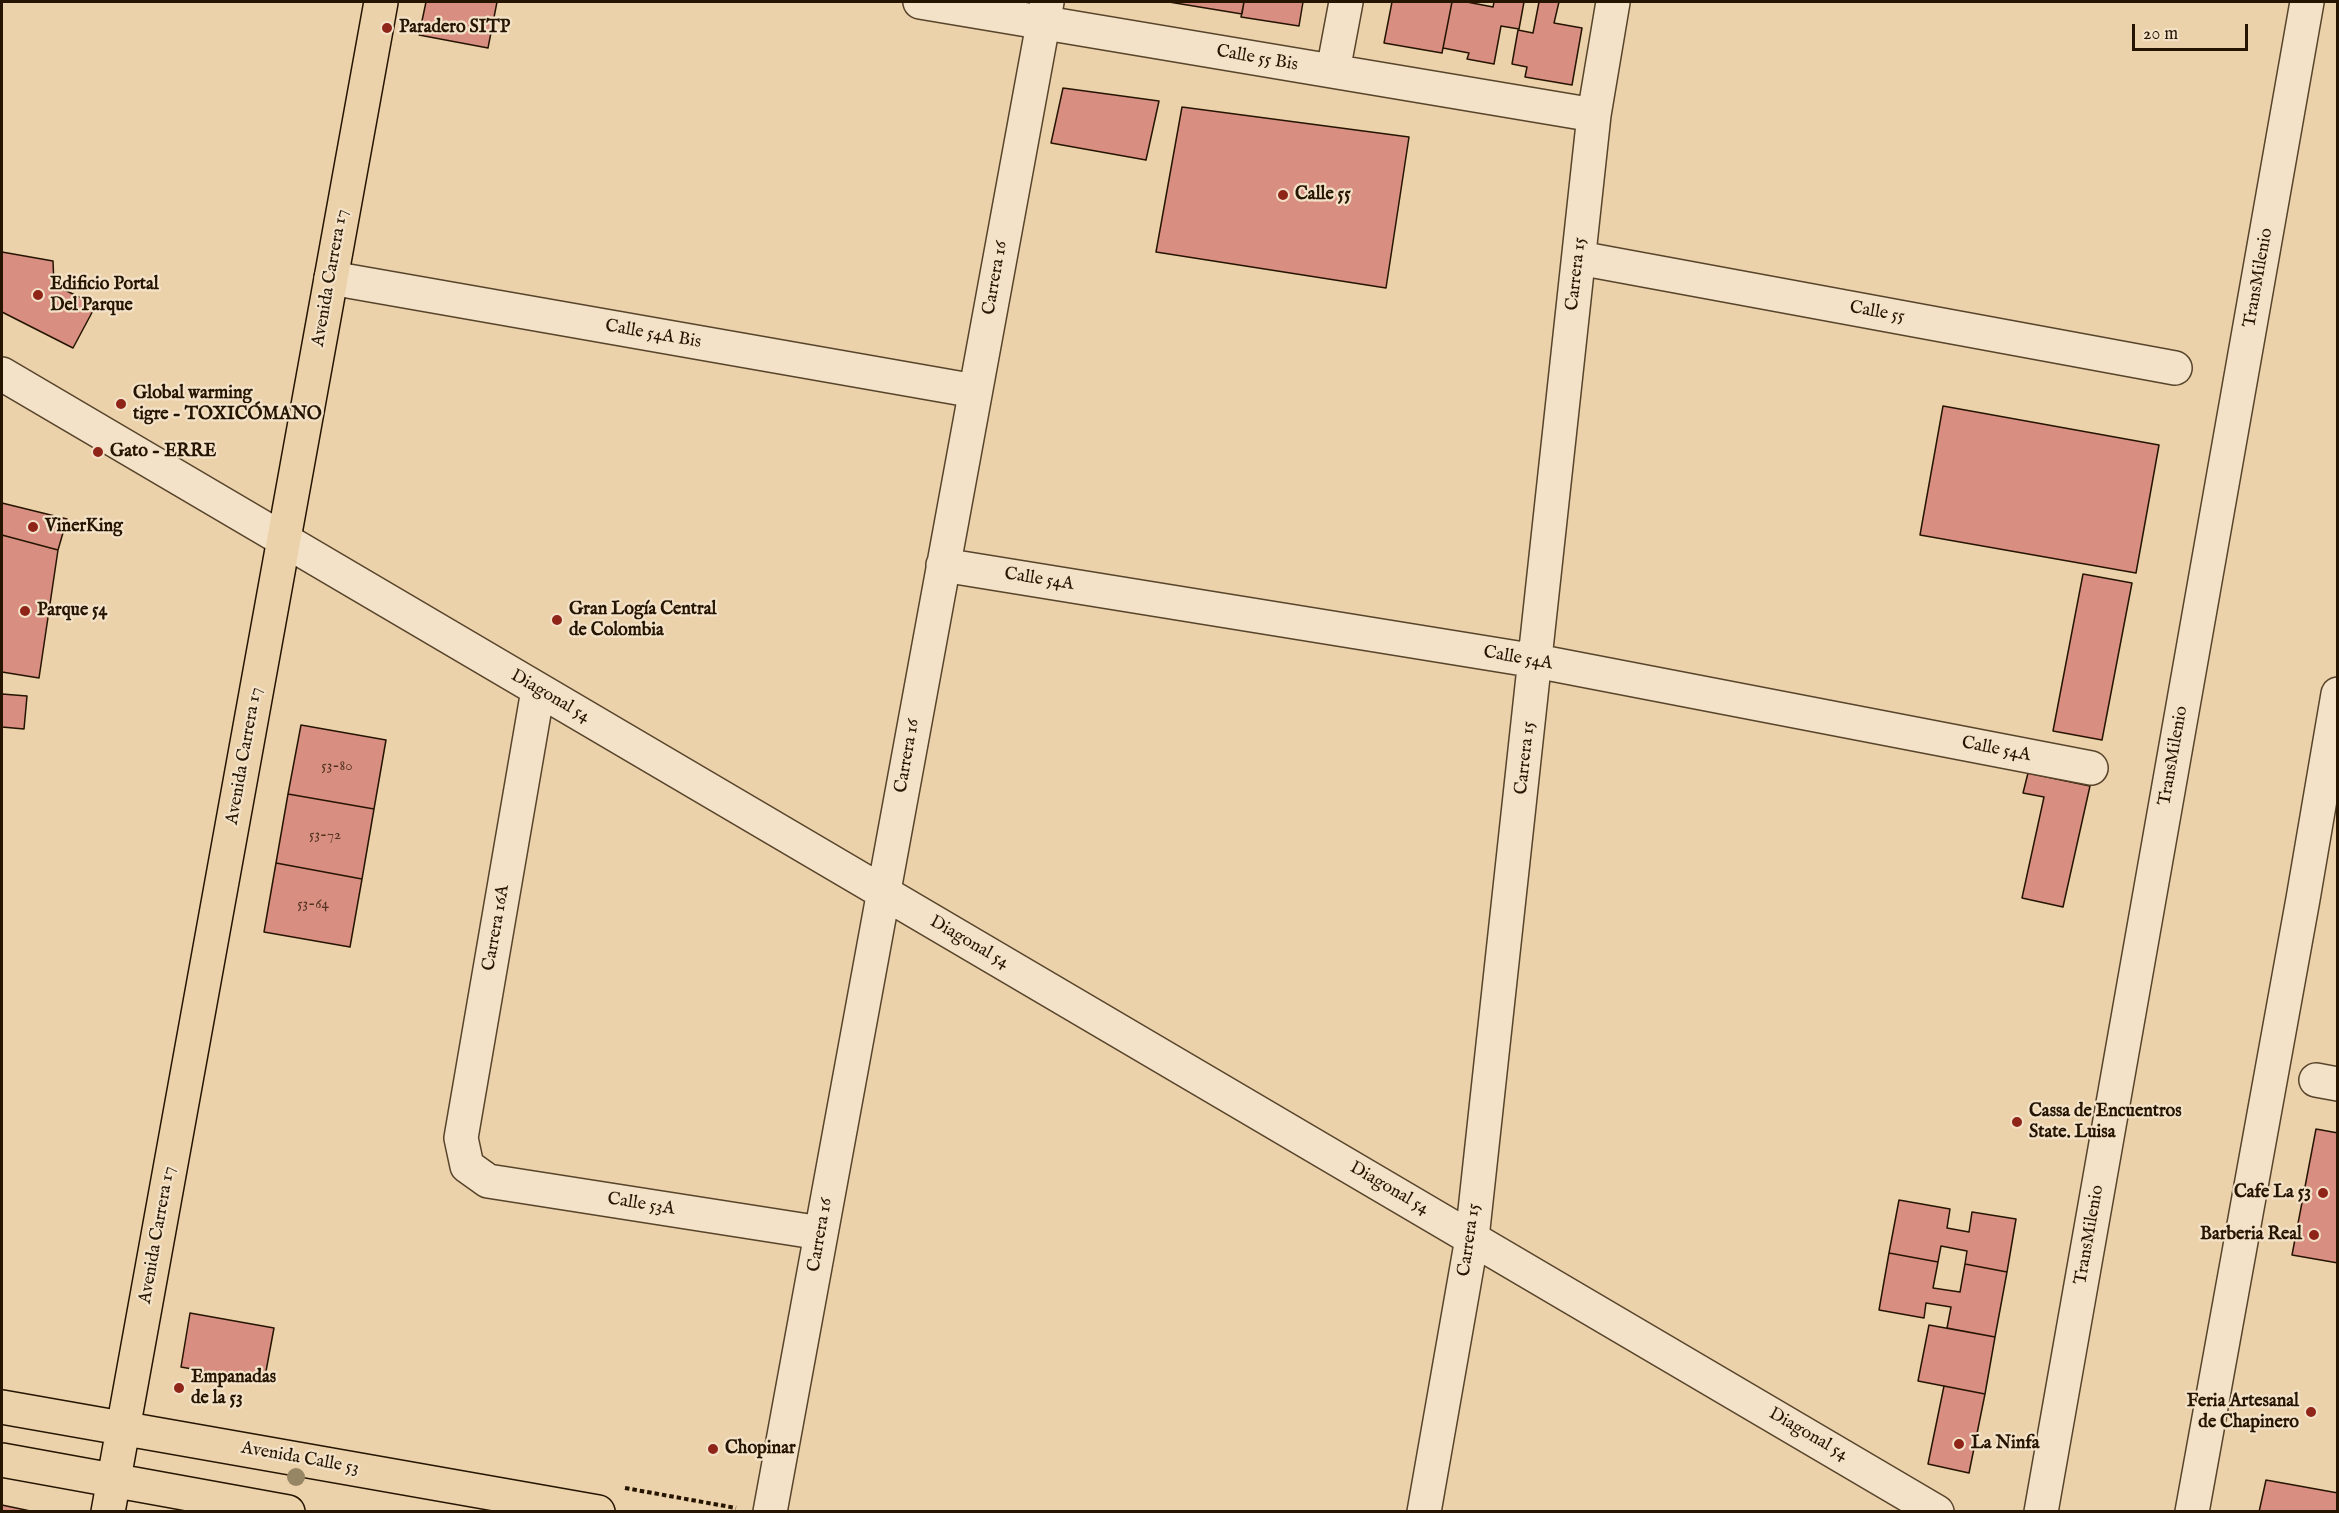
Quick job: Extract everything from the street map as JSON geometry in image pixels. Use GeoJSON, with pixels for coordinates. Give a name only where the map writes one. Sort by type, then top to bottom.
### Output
{"type":"FeatureCollection","features":[{"type":"Feature","properties":{"kind":"main road","name":"Avenida Carrera 17"},"geometry":{"type":"LineString","coordinates":[[111,1496],[381,2]]}},
{"type":"Feature","properties":{"kind":"main road","name":"Avenida Calle 53"},"geometry":{"type":"LineString","coordinates":[[2,1407],[598,1512]]}},
{"type":"Feature","properties":{"kind":"main road"},"geometry":{"type":"LineString","coordinates":[[2,1460],[111,1496],[288,1512]]}},
{"type":"Feature","properties":{"kind":"street","name":"Calle 55 Bis"},"geometry":{"type":"LineString","coordinates":[[920,2],[1045,12],[1333,71],[1594,115]]}},
{"type":"Feature","properties":{"kind":"street"},"geometry":{"type":"LineString","coordinates":[[1333,71],[1346,2]]}},
{"type":"Feature","properties":{"kind":"street","name":"Carrera 15"},"geometry":{"type":"LineString","coordinates":[[1424,1512],[1472,1238],[1594,115],[1613,2]]}},
{"type":"Feature","properties":{"kind":"street","name":"TransMilenio"},"geometry":{"type":"LineString","coordinates":[[2041,1512],[2307,2]]}},
{"type":"Feature","properties":{"kind":"street","name":"Carrera 16"},"geometry":{"type":"LineString","coordinates":[[770,1512],[1045,12]]}},
{"type":"Feature","properties":{"kind":"street","name":"Calle 55"},"geometry":{"type":"LineString","coordinates":[[1579,258],[2175,368]]}},
{"type":"Feature","properties":{"kind":"street","name":"Calle 54A Bis"},"geometry":{"type":"LineString","coordinates":[[331,278],[975,391]]}},
{"type":"Feature","properties":{"kind":"street","name":"Diagonal 54"},"geometry":{"type":"LineString","coordinates":[[2,374],[1937,1512]]}},
{"type":"Feature","properties":{"kind":"street","name":"Calle 54A"},"geometry":{"type":"LineString","coordinates":[[943,564],[1536,661],[2091,768]]}},
{"type":"Feature","properties":{"kind":"street","name":"Carrera 16A"},"geometry":{"type":"LineString","coordinates":[[467,1166],[461,1138],[538,690]]}},
{"type":"Feature","properties":{"kind":"street"},"geometry":{"type":"LineString","coordinates":[[2192,1512],[2303,899],[2337,694]]}},
{"type":"Feature","properties":{"kind":"street","name":"Calle 53A"},"geometry":{"type":"LineString","coordinates":[[467,1166],[488,1181],[821,1233]]}},
{"type":"Feature","properties":{"kind":"building"},"geometry":{"type":"Polygon","coordinates":[[[426,2],[497,2],[488,48],[419,35],[426,2]]]}},
{"type":"Feature","properties":{"kind":"building"},"geometry":{"type":"Polygon","coordinates":[[[1169,2],[1244,2],[1242,14],[1169,2]]]}},
{"type":"Feature","properties":{"kind":"building"},"geometry":{"type":"Polygon","coordinates":[[[1244,2],[1303,2],[1299,26],[1241,17],[1244,2]]]}},
{"type":"Feature","properties":{"kind":"building"},"geometry":{"type":"Polygon","coordinates":[[[1392,2],[1452,2],[1442,53],[1384,43],[1392,2]]]}},
{"type":"Feature","properties":{"kind":"building"},"geometry":{"type":"Polygon","coordinates":[[[1452,2],[1467,2],[1493,7],[1494,2],[1524,2],[1519,29],[1501,26],[1494,64],[1467,59],[1469,53],[1443,48],[1452,2]]]}},
{"type":"Feature","properties":{"kind":"building"},"geometry":{"type":"Polygon","coordinates":[[[1539,2],[1559,2],[1554,23],[1582,28],[1572,85],[1525,77],[1527,67],[1512,64],[1518,30],[1533,33],[1539,2]]]}},
{"type":"Feature","properties":{"kind":"building"},"geometry":{"type":"Polygon","coordinates":[[[1063,88],[1159,101],[1146,160],[1051,143],[1063,88]]]}},
{"type":"Feature","properties":{"kind":"building","name":"Calle 55"},"geometry":{"type":"Polygon","coordinates":[[[1182,107],[1409,137],[1386,288],[1156,252],[1182,107]]]}},
{"type":"Feature","properties":{"kind":"building","name":"Edificio Portal Del Parque"},"geometry":{"type":"Polygon","coordinates":[[[2,252],[53,261],[54,285],[96,305],[73,348],[2,312],[2,252]]]}},
{"type":"Feature","properties":{"kind":"building"},"geometry":{"type":"Polygon","coordinates":[[[1943,406],[2159,445],[2136,573],[1920,535],[1943,406]]]}},
{"type":"Feature","properties":{"kind":"building","name":"VinerKing"},"geometry":{"type":"Polygon","coordinates":[[[2,503],[67,519],[58,550],[2,535],[2,503]]]}},
{"type":"Feature","properties":{"kind":"building","name":"Parque 54"},"geometry":{"type":"Polygon","coordinates":[[[2,535],[58,550],[39,678],[2,672],[2,535]]]}},
{"type":"Feature","properties":{"kind":"building"},"geometry":{"type":"Polygon","coordinates":[[[2083,574],[2132,583],[2102,740],[2053,731],[2083,574]]]}},
{"type":"Feature","properties":{"kind":"building"},"geometry":{"type":"Polygon","coordinates":[[[2,694],[27,696],[24,729],[2,727],[2,694]]]}},
{"type":"Feature","properties":{"kind":"building"},"geometry":{"type":"Polygon","coordinates":[[[301,725],[386,740],[374,809],[288,794],[301,725]]]}},
{"type":"Feature","properties":{"kind":"building"},"geometry":{"type":"Polygon","coordinates":[[[2028,773],[2090,786],[2063,907],[2022,898],[2044,797],[2023,793],[2028,773]]]}},
{"type":"Feature","properties":{"kind":"building"},"geometry":{"type":"Polygon","coordinates":[[[288,794],[374,809],[362,879],[276,863],[288,794]]]}},
{"type":"Feature","properties":{"kind":"building"},"geometry":{"type":"Polygon","coordinates":[[[276,863],[362,879],[350,947],[264,932],[276,863]]]}},
{"type":"Feature","properties":{"kind":"building"},"geometry":{"type":"Polygon","coordinates":[[[2316,1129],[2338,1133],[2338,1263],[2292,1255],[2316,1129]]]}},
{"type":"Feature","properties":{"kind":"building"},"geometry":{"type":"Polygon","coordinates":[[[1899,1200],[1950,1209],[1947,1228],[1969,1232],[1972,1212],[2016,1219],[2007,1272],[1965,1264],[1967,1251],[1941,1246],[1938,1262],[1889,1253],[1899,1200]]]}},
{"type":"Feature","properties":{"kind":"building"},"geometry":{"type":"Polygon","coordinates":[[[1889,1253],[1938,1262],[1933,1288],[1960,1292],[1965,1264],[2007,1272],[1995,1337],[1947,1328],[1951,1307],[1926,1303],[1924,1318],[1879,1310],[1889,1253]]]}},
{"type":"Feature","properties":{"kind":"building"},"geometry":{"type":"Polygon","coordinates":[[[190,1313],[274,1328],[264,1382],[181,1367],[190,1313]]]}},
{"type":"Feature","properties":{"kind":"building"},"geometry":{"type":"Polygon","coordinates":[[[1929,1325],[1995,1337],[1985,1394],[1918,1381],[1929,1325]]]}},
{"type":"Feature","properties":{"kind":"building"},"geometry":{"type":"Polygon","coordinates":[[[1944,1386],[1985,1394],[1969,1473],[1928,1464],[1944,1386]]]}},
{"type":"Feature","properties":{"kind":"building"},"geometry":{"type":"Polygon","coordinates":[[[2266,1480],[2338,1493],[2338,1512],[2259,1512],[2266,1480]]]}},
{"type":"Feature","properties":{"kind":"building"},"geometry":{"type":"Polygon","coordinates":[[[2,1505],[35,1512],[2,1512],[2,1505]]]}},
{"type":"Feature","properties":{"kind":"place","name":"Paradero SITP"},"geometry":{"type":"Point","coordinates":[387,28]}},
{"type":"Feature","properties":{"kind":"place","name":"Calle 55"},"geometry":{"type":"Point","coordinates":[1283,195]}},
{"type":"Feature","properties":{"kind":"place","name":"Edificio Portal Del Parque"},"geometry":{"type":"Point","coordinates":[38,295]}},
{"type":"Feature","properties":{"kind":"place","name":"Global warming tigre - TOXICÓMANO"},"geometry":{"type":"Point","coordinates":[121,404]}},
{"type":"Feature","properties":{"kind":"place","name":"Gato - ERRE"},"geometry":{"type":"Point","coordinates":[98,452]}},
{"type":"Feature","properties":{"kind":"place","name":"VinerKing"},"geometry":{"type":"Point","coordinates":[33,527]}},
{"type":"Feature","properties":{"kind":"place","name":"Parque 54"},"geometry":{"type":"Point","coordinates":[25,611]}},
{"type":"Feature","properties":{"kind":"place","name":"Gran Logía Central de Colombia"},"geometry":{"type":"Point","coordinates":[557,620]}},
{"type":"Feature","properties":{"kind":"place","name":"Cassa de Encuentros State. Luisa"},"geometry":{"type":"Point","coordinates":[2017,1122]}},
{"type":"Feature","properties":{"kind":"place","name":"Cafe La 53"},"geometry":{"type":"Point","coordinates":[2323,1193]}},
{"type":"Feature","properties":{"kind":"place","name":"Barberia Real"},"geometry":{"type":"Point","coordinates":[2314,1235]}},
{"type":"Feature","properties":{"kind":"place","name":"Empanadas de la 53"},"geometry":{"type":"Point","coordinates":[179,1388]}},
{"type":"Feature","properties":{"kind":"place","name":"Feria Artesanal de Chapinero"},"geometry":{"type":"Point","coordinates":[2311,1412]}},
{"type":"Feature","properties":{"kind":"place","name":"La Ninfa"},"geometry":{"type":"Point","coordinates":[1959,1444]}},
{"type":"Feature","properties":{"kind":"place","name":"Chopinar"},"geometry":{"type":"Point","coordinates":[713,1449]}}]}
